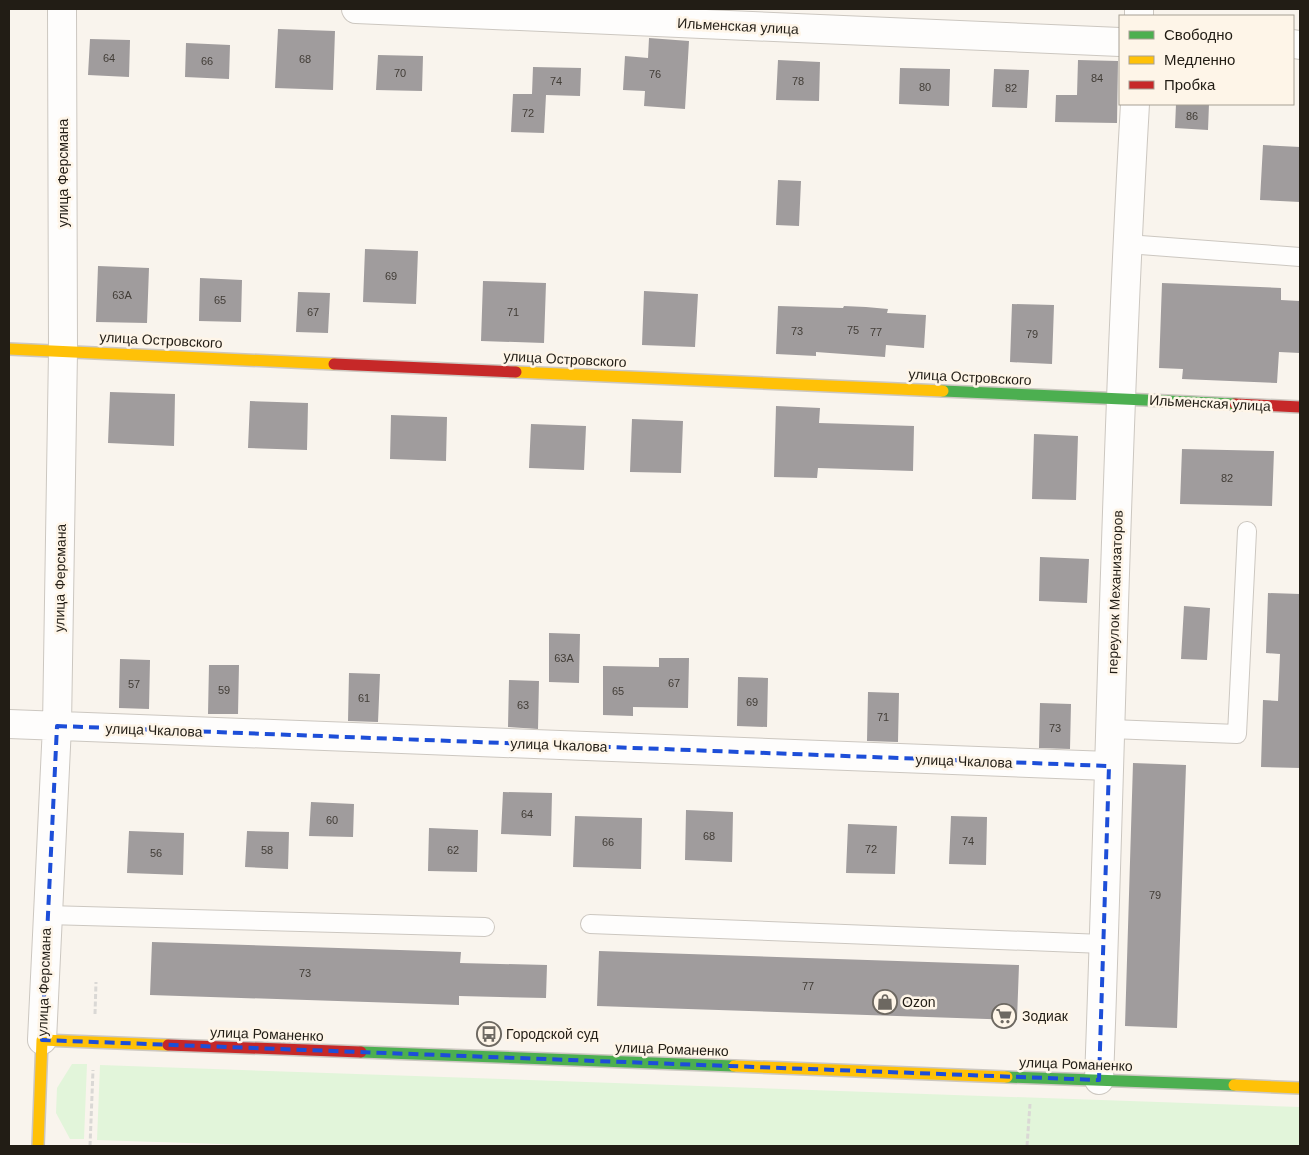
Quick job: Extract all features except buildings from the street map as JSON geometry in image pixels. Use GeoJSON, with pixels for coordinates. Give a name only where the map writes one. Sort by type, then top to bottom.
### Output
{"type":"FeatureCollection","features":[{"type":"Feature","properties":{"kind":"main road","name":"улица Островского"},"geometry":{"type":"LineString","coordinates":[[9,349],[1121,399]]}},
{"type":"Feature","properties":{"kind":"main road","name":"Ильменская улица"},"geometry":{"type":"LineString","coordinates":[[1121,399],[1300,407]]}},
{"type":"Feature","properties":{"kind":"main road","name":"улица Романенко"},"geometry":{"type":"LineString","coordinates":[[42,1040],[1300,1088]]}},
{"type":"Feature","properties":{"kind":"main road","name":"улица Ферсмана"},"geometry":{"type":"LineString","coordinates":[[38,1146],[42,1040]]}},
{"type":"Feature","properties":{"kind":"street","name":"улица Ферсмана"},"geometry":{"type":"LineString","coordinates":[[42,1040],[58,726],[63,351],[62,9]]}},
{"type":"Feature","properties":{"kind":"street","name":"Ильменская улица"},"geometry":{"type":"LineString","coordinates":[[356,9],[1119,42]]}},
{"type":"Feature","properties":{"kind":"street","name":"переулок Механизаторов"},"geometry":{"type":"LineString","coordinates":[[1099,1080],[1121,399],[1135,105]]}},
{"type":"Feature","properties":{"kind":"street","name":"улица Чкалова"},"geometry":{"type":"LineString","coordinates":[[9,724],[1109,766]]}},
{"type":"Feature","properties":{"kind":"lane"},"geometry":{"type":"LineString","coordinates":[[1127,244],[1300,257]]}},
{"type":"Feature","properties":{"kind":"lane"},"geometry":{"type":"LineString","coordinates":[[1110,730],[1237,734],[1247,531]]}},
{"type":"Feature","properties":{"kind":"lane"},"geometry":{"type":"LineString","coordinates":[[47,915],[485,927]]}},
{"type":"Feature","properties":{"kind":"lane"},"geometry":{"type":"LineString","coordinates":[[590,924],[1104,944]]}},
{"type":"Feature","properties":{"kind":"highlighted area"},"geometry":{"type":"Polygon","coordinates":[[[57,726],[1109,766],[1099,1080],[42,1040],[57,726]]]}},
{"type":"Feature","properties":{"kind":"green space"},"geometry":{"type":"Polygon","coordinates":[[[72,1064],[87,1064],[84,1139],[70,1139],[56,1113],[57,1088],[72,1064]]]}},
{"type":"Feature","properties":{"kind":"green space"},"geometry":{"type":"Polygon","coordinates":[[[100,1065],[1300,1107],[1300,1146],[283,1146],[97,1140],[100,1065]]]}},
{"type":"Feature","properties":{"kind":"traffic: fast"},"geometry":{"type":"LineString","coordinates":[[943,391],[1235,404]]}},
{"type":"Feature","properties":{"kind":"traffic: fast"},"geometry":{"type":"LineString","coordinates":[[361,1052],[734,1066]]}},
{"type":"Feature","properties":{"kind":"traffic: fast"},"geometry":{"type":"LineString","coordinates":[[1007,1077],[1234,1085]]}},
{"type":"Feature","properties":{"kind":"traffic: slow"},"geometry":{"type":"LineString","coordinates":[[9,349],[334,364]]}},
{"type":"Feature","properties":{"kind":"traffic: slow"},"geometry":{"type":"LineString","coordinates":[[516,372],[943,391]]}},
{"type":"Feature","properties":{"kind":"traffic: slow"},"geometry":{"type":"LineString","coordinates":[[38,1146],[42,1040],[168,1045]]}},
{"type":"Feature","properties":{"kind":"traffic: slow"},"geometry":{"type":"LineString","coordinates":[[734,1066],[1007,1077]]}},
{"type":"Feature","properties":{"kind":"traffic: slow"},"geometry":{"type":"LineString","coordinates":[[1234,1085],[1300,1088]]}},
{"type":"Feature","properties":{"kind":"traffic: jam"},"geometry":{"type":"LineString","coordinates":[[334,364],[516,372]]}},
{"type":"Feature","properties":{"kind":"traffic: jam"},"geometry":{"type":"LineString","coordinates":[[1235,404],[1300,407]]}},
{"type":"Feature","properties":{"kind":"traffic: jam"},"geometry":{"type":"LineString","coordinates":[[168,1045],[361,1052]]}},
{"type":"Feature","properties":{"kind":"place","name":"Ozon"},"geometry":{"type":"Point","coordinates":[885,1002]}},
{"type":"Feature","properties":{"kind":"place","name":"Зодиак"},"geometry":{"type":"Point","coordinates":[1004,1016]}},
{"type":"Feature","properties":{"kind":"place","name":"Городской суд"},"geometry":{"type":"Point","coordinates":[489,1034]}}]}
